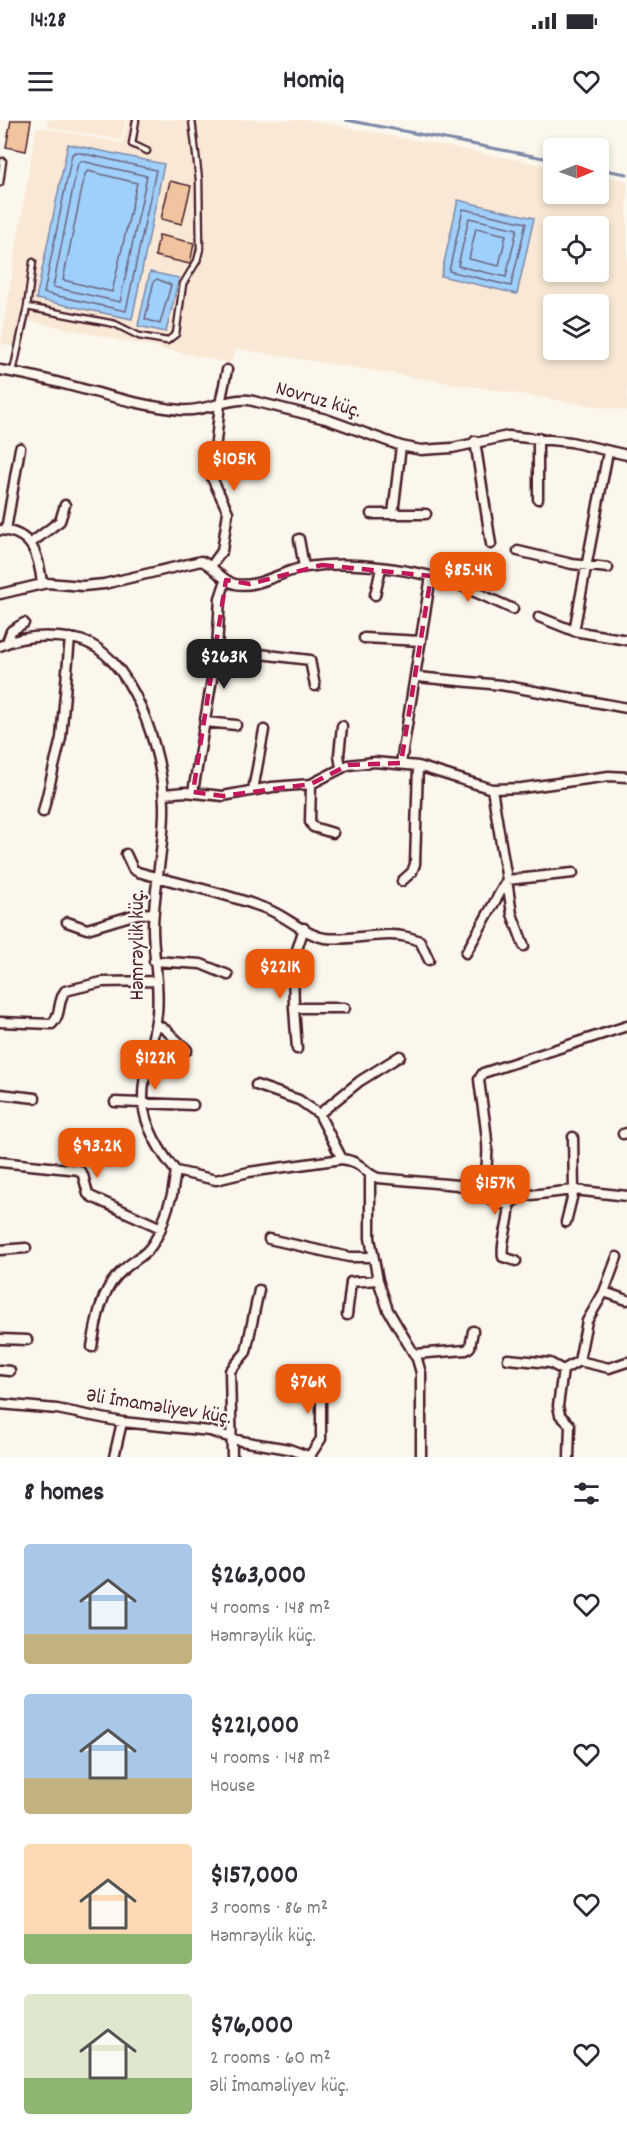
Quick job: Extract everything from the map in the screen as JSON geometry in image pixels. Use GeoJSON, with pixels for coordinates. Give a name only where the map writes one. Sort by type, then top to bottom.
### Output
{"type":"FeatureCollection","features":[{"type":"Feature","properties":{"kind":"street","name":"Novruz küç."},"geometry":{"type":"LineString","coordinates":[[0,370],[156,407],[201,410],[237,399],[249,400],[326,419],[401,446],[435,450],[508,436],[571,442],[627,455]]}},
{"type":"Feature","properties":{"kind":"street"},"geometry":{"type":"LineString","coordinates":[[212,565],[222,551],[228,512],[225,501],[215,489],[212,478],[220,404],[227,370]]}},
{"type":"Feature","properties":{"kind":"street"},"geometry":{"type":"LineString","coordinates":[[538,438],[538,499]]}},
{"type":"Feature","properties":{"kind":"street"},"geometry":{"type":"LineString","coordinates":[[475,441],[491,544]]}},
{"type":"Feature","properties":{"kind":"street"},"geometry":{"type":"LineString","coordinates":[[393,514],[401,446]]}},
{"type":"Feature","properties":{"kind":"street"},"geometry":{"type":"LineString","coordinates":[[21,448],[3,530],[15,532],[31,543],[38,554],[42,584]]}},
{"type":"Feature","properties":{"kind":"street"},"geometry":{"type":"LineString","coordinates":[[574,631],[608,452]]}},
{"type":"Feature","properties":{"kind":"street"},"geometry":{"type":"LineString","coordinates":[[31,543],[60,520],[65,505]]}},
{"type":"Feature","properties":{"kind":"street"},"geometry":{"type":"LineString","coordinates":[[371,514],[426,514]]}},
{"type":"Feature","properties":{"kind":"street"},"geometry":{"type":"LineString","coordinates":[[299,539],[304,567]]}},
{"type":"Feature","properties":{"kind":"street"},"geometry":{"type":"LineString","coordinates":[[518,551],[585,566],[608,568]]}},
{"type":"Feature","properties":{"kind":"street"},"geometry":{"type":"LineString","coordinates":[[0,594],[42,584],[104,584],[201,561],[212,565],[225,580],[236,584],[250,584],[304,567],[381,568],[431,576],[455,583],[513,609]]}},
{"type":"Feature","properties":{"kind":"street"},"geometry":{"type":"LineString","coordinates":[[375,595],[381,568]]}},
{"type":"Feature","properties":{"kind":"street"},"geometry":{"type":"LineString","coordinates":[[401,763],[417,677],[431,576]]}},
{"type":"Feature","properties":{"kind":"street"},"geometry":{"type":"LineString","coordinates":[[193,792],[206,722],[217,649],[220,598],[225,580]]}},
{"type":"Feature","properties":{"kind":"street"},"geometry":{"type":"LineString","coordinates":[[539,617],[574,631],[627,640]]}},
{"type":"Feature","properties":{"kind":"street"},"geometry":{"type":"LineString","coordinates":[[4,644],[11,631],[24,623]]}},
{"type":"Feature","properties":{"kind":"street","name":"Həmrəylik küç."},"geometry":{"type":"LineString","coordinates":[[4,644],[41,637],[70,638],[90,644],[105,653],[130,684],[150,733],[164,794],[164,819],[154,913],[156,1024],[144,1079],[143,1104],[150,1128],[176,1171]]}},
{"type":"Feature","properties":{"kind":"street"},"geometry":{"type":"LineString","coordinates":[[43,812],[61,738],[70,638]]}},
{"type":"Feature","properties":{"kind":"street"},"geometry":{"type":"LineString","coordinates":[[364,638],[421,641]]}},
{"type":"Feature","properties":{"kind":"street"},"geometry":{"type":"LineString","coordinates":[[217,649],[310,660],[315,686]]}},
{"type":"Feature","properties":{"kind":"street"},"geometry":{"type":"LineString","coordinates":[[417,677],[501,685],[627,708]]}},
{"type":"Feature","properties":{"kind":"street"},"geometry":{"type":"LineString","coordinates":[[206,722],[236,725]]}},
{"type":"Feature","properties":{"kind":"street"},"geometry":{"type":"LineString","coordinates":[[341,768],[339,754],[342,726]]}},
{"type":"Feature","properties":{"kind":"street"},"geometry":{"type":"LineString","coordinates":[[253,790],[264,729]]}},
{"type":"Feature","properties":{"kind":"street"},"geometry":{"type":"LineString","coordinates":[[164,794],[193,792],[224,796],[253,790],[311,784],[358,762],[401,763],[418,766],[492,789],[627,777]]}},
{"type":"Feature","properties":{"kind":"street"},"geometry":{"type":"LineString","coordinates":[[402,881],[412,872],[415,864],[418,766]]}},
{"type":"Feature","properties":{"kind":"street"},"geometry":{"type":"LineString","coordinates":[[311,784],[310,822],[313,827],[333,833]]}},
{"type":"Feature","properties":{"kind":"street"},"geometry":{"type":"LineString","coordinates":[[492,789],[512,915],[524,946]]}},
{"type":"Feature","properties":{"kind":"street"},"geometry":{"type":"LineString","coordinates":[[126,854],[133,869],[267,909],[326,938],[379,933],[411,937],[420,941],[429,960]]}},
{"type":"Feature","properties":{"kind":"street"},"geometry":{"type":"LineString","coordinates":[[507,880],[573,873]]}},
{"type":"Feature","properties":{"kind":"street"},"geometry":{"type":"LineString","coordinates":[[466,953],[507,880]]}},
{"type":"Feature","properties":{"kind":"street"},"geometry":{"type":"LineString","coordinates":[[67,922],[87,929],[137,914],[154,913]]}},
{"type":"Feature","properties":{"kind":"street"},"geometry":{"type":"LineString","coordinates":[[297,1049],[293,962],[304,928]]}},
{"type":"Feature","properties":{"kind":"street"},"geometry":{"type":"LineString","coordinates":[[154,961],[201,964],[228,975]]}},
{"type":"Feature","properties":{"kind":"street"},"geometry":{"type":"LineString","coordinates":[[0,1022],[52,1024],[59,1017],[65,991],[102,982],[157,981]]}},
{"type":"Feature","properties":{"kind":"street"},"geometry":{"type":"LineString","coordinates":[[294,1008],[345,1008]]}},
{"type":"Feature","properties":{"kind":"street"},"geometry":{"type":"LineString","coordinates":[[156,1024],[166,1030],[187,1050]]}},
{"type":"Feature","properties":{"kind":"street"},"geometry":{"type":"LineString","coordinates":[[480,1193],[488,1174],[489,1157],[479,1079],[483,1073],[627,1026]]}},
{"type":"Feature","properties":{"kind":"street"},"geometry":{"type":"LineString","coordinates":[[319,1114],[360,1081],[400,1056]]}},
{"type":"Feature","properties":{"kind":"street"},"geometry":{"type":"LineString","coordinates":[[256,1085],[299,1100],[319,1114],[342,1159]]}},
{"type":"Feature","properties":{"kind":"street"},"geometry":{"type":"LineString","coordinates":[[0,1094],[35,1098]]}},
{"type":"Feature","properties":{"kind":"street"},"geometry":{"type":"LineString","coordinates":[[115,1102],[194,1105]]}},
{"type":"Feature","properties":{"kind":"street"},"geometry":{"type":"LineString","coordinates":[[566,1222],[574,1190],[573,1137]]}},
{"type":"Feature","properties":{"kind":"street"},"geometry":{"type":"LineString","coordinates":[[92,1347],[96,1320],[109,1286],[128,1265],[152,1248],[172,1195],[176,1171],[216,1180],[249,1172],[342,1159],[357,1162],[370,1175],[458,1185],[480,1193],[488,1200],[509,1204],[522,1196],[574,1190],[627,1196]]}},
{"type":"Feature","properties":{"kind":"street"},"geometry":{"type":"LineString","coordinates":[[0,1162],[79,1170],[83,1175],[87,1194],[160,1228]]}},
{"type":"Feature","properties":{"kind":"street"},"geometry":{"type":"LineString","coordinates":[[370,1175],[369,1230],[378,1280],[394,1323],[415,1354],[421,1373],[423,1392],[419,1431],[421,1457]]}},
{"type":"Feature","properties":{"kind":"street"},"geometry":{"type":"LineString","coordinates":[[509,1204],[509,1224],[502,1250],[503,1257],[516,1261]]}},
{"type":"Feature","properties":{"kind":"street"},"geometry":{"type":"LineString","coordinates":[[269,1239],[349,1257],[373,1257]]}},
{"type":"Feature","properties":{"kind":"street"},"geometry":{"type":"LineString","coordinates":[[0,1250],[26,1248]]}},
{"type":"Feature","properties":{"kind":"street"},"geometry":{"type":"LineString","coordinates":[[579,1361],[587,1321],[604,1292],[617,1257]]}},
{"type":"Feature","properties":{"kind":"street"},"geometry":{"type":"LineString","coordinates":[[347,1315],[351,1282],[378,1280]]}},
{"type":"Feature","properties":{"kind":"street"},"geometry":{"type":"LineString","coordinates":[[232,1457],[230,1371],[246,1352],[259,1290]]}},
{"type":"Feature","properties":{"kind":"street"},"geometry":{"type":"LineString","coordinates":[[604,1292],[627,1300]]}},
{"type":"Feature","properties":{"kind":"street"},"geometry":{"type":"LineString","coordinates":[[415,1354],[466,1350],[470,1347],[473,1330]]}},
{"type":"Feature","properties":{"kind":"street"},"geometry":{"type":"LineString","coordinates":[[0,1339],[27,1340]]}},
{"type":"Feature","properties":{"kind":"street"},"geometry":{"type":"LineString","coordinates":[[508,1359],[550,1363],[564,1370]]}},
{"type":"Feature","properties":{"kind":"street"},"geometry":{"type":"LineString","coordinates":[[569,1457],[570,1425],[560,1415],[558,1406],[564,1370],[579,1361],[609,1368],[627,1362]]}},
{"type":"Feature","properties":{"kind":"street"},"geometry":{"type":"LineString","coordinates":[[0,1370],[10,1371]]}},
{"type":"Feature","properties":{"kind":"street"},"geometry":{"type":"LineString","coordinates":[[310,1457],[321,1439],[321,1375]]}},
{"type":"Feature","properties":{"kind":"street","name":"Əli İmaməliyev küç."},"geometry":{"type":"LineString","coordinates":[[0,1404],[57,1409],[122,1422],[210,1431],[289,1449],[310,1457]]}},
{"type":"Feature","properties":{"kind":"street"},"geometry":{"type":"LineString","coordinates":[[114,1457],[122,1422]]}},
{"type":"Feature","properties":{"kind":"lane"},"geometry":{"type":"LineString","coordinates":[[136,120],[132,144],[147,151]]}},
{"type":"Feature","properties":{"kind":"lane"},"geometry":{"type":"LineString","coordinates":[[27,307],[115,324],[139,336],[171,340],[176,334],[186,276],[197,261],[200,249],[199,180],[192,120]]}},
{"type":"Feature","properties":{"kind":"lane"},"geometry":{"type":"LineString","coordinates":[[0,183],[3,161]]}},
{"type":"Feature","properties":{"kind":"lane"},"geometry":{"type":"LineString","coordinates":[[13,372],[27,307],[33,262]]}},
{"type":"Feature","properties":{"kind":"highlighted area"},"geometry":{"type":"Polygon","coordinates":[[[322,565],[431,576],[401,763],[348,765],[311,784],[223,796],[193,792],[226,580],[250,584],[322,565]]]}},
{"type":"Feature","properties":{"kind":"shaded area"},"geometry":{"type":"Polygon","coordinates":[[[49,120],[126,120],[121,140],[47,127],[49,120]]]}},
{"type":"Feature","properties":{"kind":"shaded area"},"geometry":{"type":"Polygon","coordinates":[[[128,120],[307,120],[543,165],[543,204],[609,204],[609,177],[627,181],[627,411],[237,349],[230,363],[21,319],[16,347],[1,344],[36,127],[123,143],[128,120]]]}},
{"type":"Feature","properties":{"kind":"water"},"geometry":{"type":"Polygon","coordinates":[[[68,144],[164,164],[132,319],[36,299],[68,144]]]}},
{"type":"Feature","properties":{"kind":"water"},"geometry":{"type":"Polygon","coordinates":[[[458,200],[534,218],[517,294],[441,276],[458,200]]]}},
{"type":"Feature","properties":{"kind":"water"},"geometry":{"type":"Polygon","coordinates":[[[150,272],[179,278],[166,332],[138,326],[150,272]]]}},
{"type":"Feature","properties":{"kind":"building"},"geometry":{"type":"Polygon","coordinates":[[[11,120],[31,120],[26,151],[6,147],[11,120]]]}},
{"type":"Feature","properties":{"kind":"building"},"geometry":{"type":"Polygon","coordinates":[[[170,181],[191,186],[182,224],[161,219],[170,181]]]}},
{"type":"Feature","properties":{"kind":"building"},"geometry":{"type":"Polygon","coordinates":[[[159,235],[194,243],[190,264],[155,256],[159,235]]]}},
{"type":"Feature","properties":{"kind":"waterway"},"geometry":{"type":"LineString","coordinates":[[346,120],[543,158]]}},
{"type":"Feature","properties":{"kind":"waterway"},"geometry":{"type":"LineString","coordinates":[[609,171],[627,174]]}}]}
